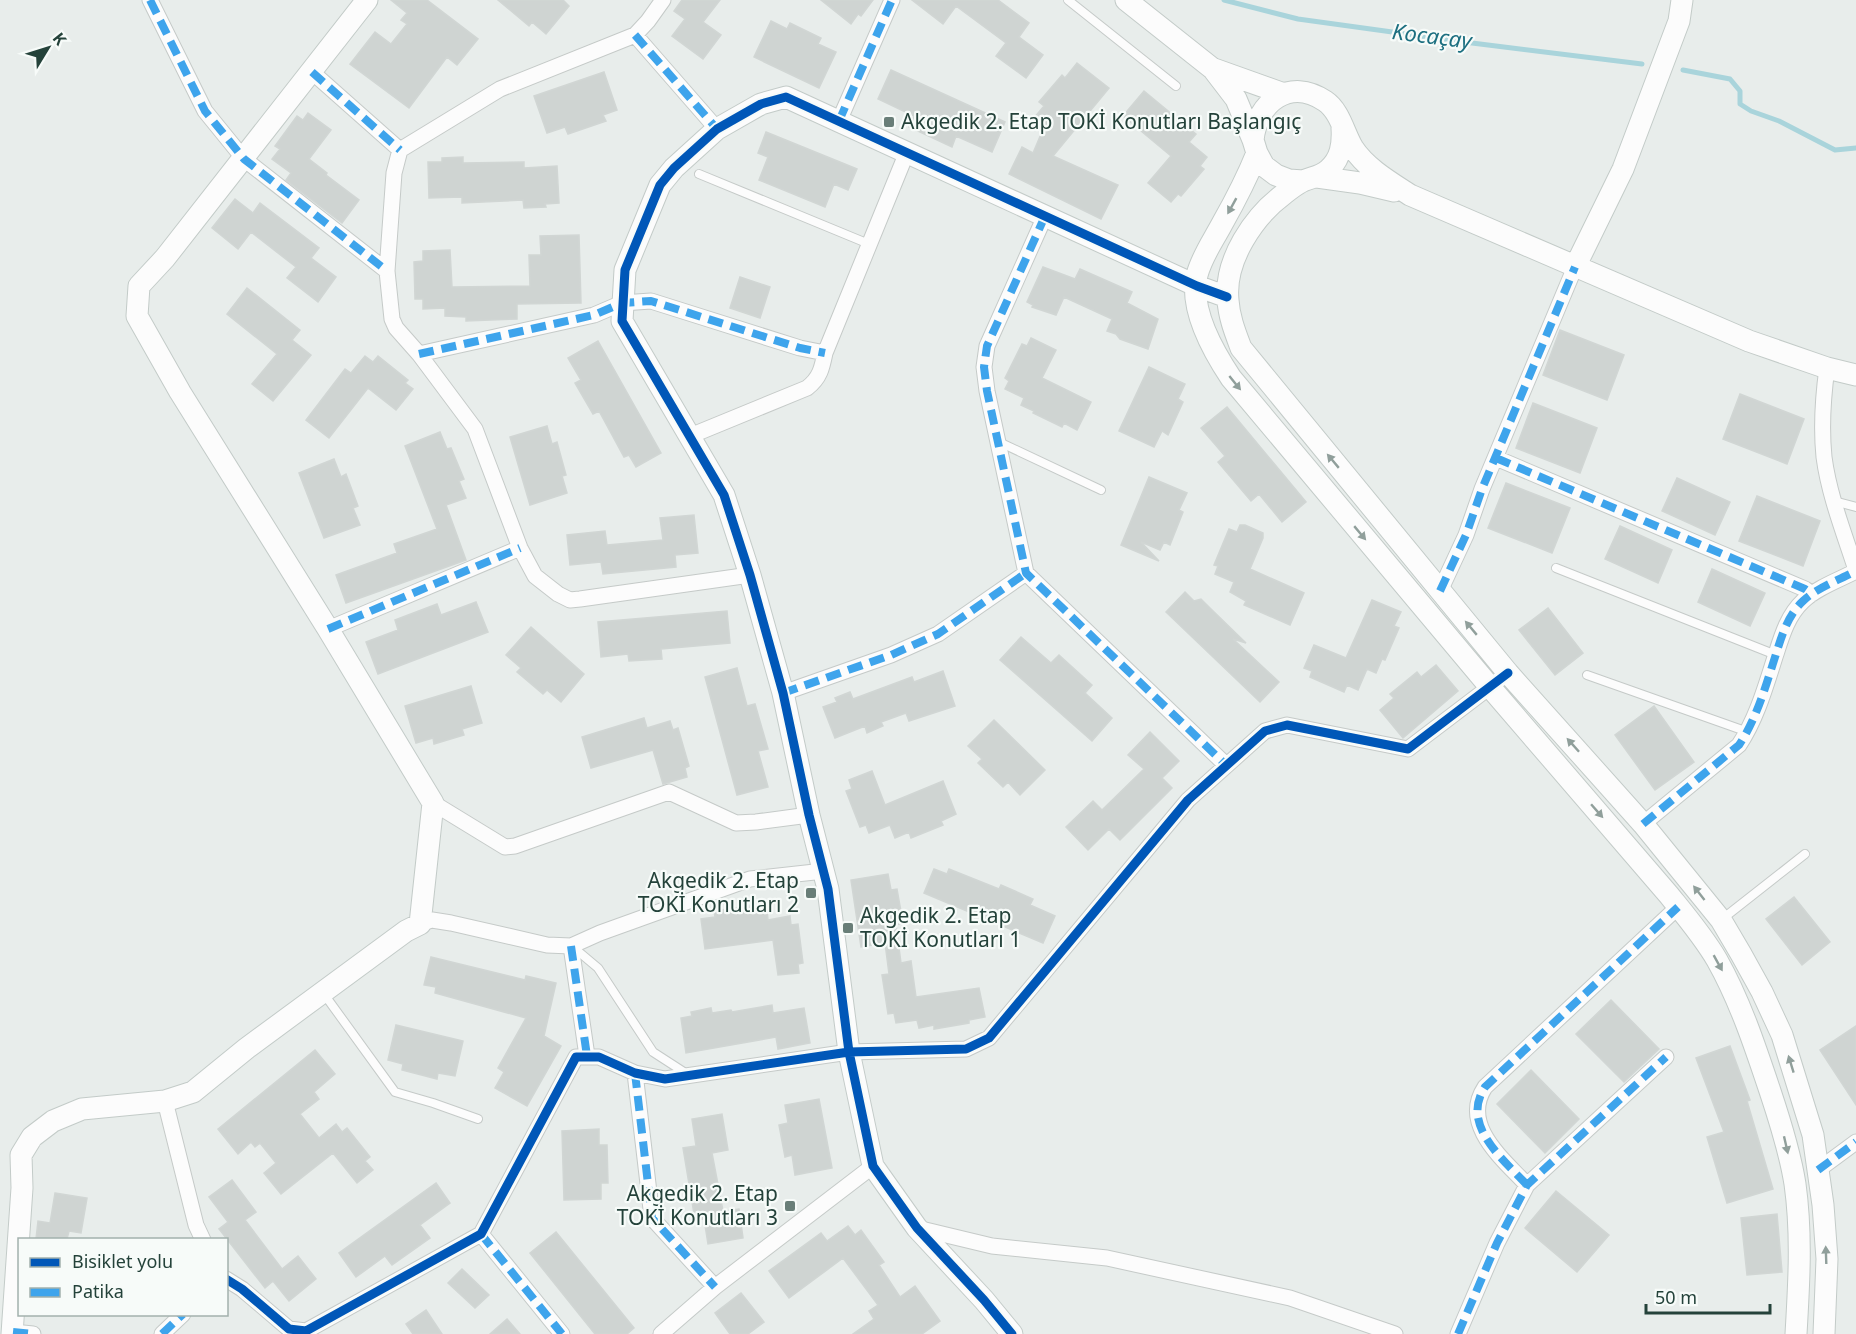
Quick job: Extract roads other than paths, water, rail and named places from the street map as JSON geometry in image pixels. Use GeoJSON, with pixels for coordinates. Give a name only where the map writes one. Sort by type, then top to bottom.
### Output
{"type":"FeatureCollection","features":[{"type":"Feature","properties":{"kind":"street"},"geometry":{"type":"LineString","coordinates":[[150,0],[205,111],[244,159],[387,271]]}},
{"type":"Feature","properties":{"kind":"street"},"geometry":{"type":"LineString","coordinates":[[367,0],[244,159],[165,258],[139,286],[137,316],[180,392],[433,803],[505,847],[515,846],[669,792],[736,823],[809,815]]}},
{"type":"Feature","properties":{"kind":"street"},"geometry":{"type":"LineString","coordinates":[[663,0],[635,35],[501,89],[400,150],[394,173],[387,271],[392,319],[396,328],[419,354],[475,429],[520,548],[535,576],[558,594],[570,600],[750,575]]}},
{"type":"Feature","properties":{"kind":"street"},"geometry":{"type":"LineString","coordinates":[[839,121],[892,0]]}},
{"type":"Feature","properties":{"kind":"street"},"geometry":{"type":"LineString","coordinates":[[1126,0],[1213,69],[1236,99],[1264,166],[1276,175],[1289,180],[1310,179],[1360,183],[1410,195]]}},
{"type":"Feature","properties":{"kind":"street"},"geometry":{"type":"LineString","coordinates":[[1440,591],[1466,535],[1471,517],[1575,267],[1623,169],[1679,21],[1682,0]]}},
{"type":"Feature","properties":{"kind":"street"},"geometry":{"type":"LineString","coordinates":[[635,35],[717,129]]}},
{"type":"Feature","properties":{"kind":"street"},"geometry":{"type":"LineString","coordinates":[[1213,69],[1284,94]]}},
{"type":"Feature","properties":{"kind":"street"},"geometry":{"type":"LineString","coordinates":[[312,72],[400,150]]}},
{"type":"Feature","properties":{"kind":"street"},"geometry":{"type":"LineString","coordinates":[[1796,1334],[1800,1272],[1795,1182],[1782,1128],[1754,1041],[1716,958],[1678,907],[1231,378],[1211,346],[1202,320],[1197,297],[1197,276],[1204,254],[1243,187],[1255,147],[1255,125],[1261,112],[1271,101],[1284,94],[1299,92],[1314,94],[1327,102],[1337,114],[1354,149],[1366,163],[1410,195],[1749,340],[1827,368],[1856,375]]}},
{"type":"Feature","properties":{"kind":"street"},"geometry":{"type":"LineString","coordinates":[[1012,1334],[984,1300],[917,1228],[873,1166],[849,1052],[835,931],[824,871],[809,815],[783,693],[750,575],[724,495],[621,321],[625,270],[660,185],[674,168],[717,129],[761,104],[786,97],[1197,286],[1227,297]]}},
{"type":"Feature","properties":{"kind":"street"},"geometry":{"type":"LineString","coordinates":[[1342,128],[1343,143],[1330,169],[1310,179],[1264,209],[1243,238],[1234,260],[1227,297],[1241,348],[1508,673],[1643,824],[1721,920],[1762,992],[1782,1035],[1813,1135],[1823,1205],[1827,1259],[1824,1334]]}},
{"type":"Feature","properties":{"kind":"street"},"geometry":{"type":"LineString","coordinates":[[690,436],[807,388],[820,376],[825,353],[907,152]]}},
{"type":"Feature","properties":{"kind":"street"},"geometry":{"type":"LineString","coordinates":[[1044,216],[987,346],[984,367],[1026,573],[1226,765]]}},
{"type":"Feature","properties":{"kind":"street"},"geometry":{"type":"LineString","coordinates":[[419,354],[594,315],[622,303],[651,301],[800,348],[825,353]]}},
{"type":"Feature","properties":{"kind":"street"},"geometry":{"type":"LineString","coordinates":[[1643,824],[1740,745],[1748,732],[1787,622],[1802,601],[1856,571],[1834,501],[1824,459],[1822,427],[1827,368]]}},
{"type":"Feature","properties":{"kind":"street"},"geometry":{"type":"LineString","coordinates":[[1496,458],[1805,589],[1812,594]]}},
{"type":"Feature","properties":{"kind":"street"},"geometry":{"type":"LineString","coordinates":[[328,629],[520,548]]}},
{"type":"Feature","properties":{"kind":"street"},"geometry":{"type":"LineString","coordinates":[[783,693],[891,655],[938,634],[1026,573]]}},
{"type":"Feature","properties":{"kind":"street"},"geometry":{"type":"LineString","coordinates":[[228,1279],[289,1329],[306,1333],[481,1234],[576,1057],[599,1057],[635,1072],[665,1079],[849,1052],[966,1049],[989,1038],[1188,800],[1264,731],[1287,725],[1408,749],[1508,673]]}},
{"type":"Feature","properties":{"kind":"street"},"geometry":{"type":"LineString","coordinates":[[420,924],[433,803]]}},
{"type":"Feature","properties":{"kind":"street"},"geometry":{"type":"LineString","coordinates":[[21,1238],[21,1155],[32,1137],[53,1121],[82,1108],[165,1101],[193,1092],[247,1048],[406,931],[420,924],[432,920],[547,945],[571,946],[600,933],[750,879],[824,871]]}},
{"type":"Feature","properties":{"kind":"street"},"geometry":{"type":"LineString","coordinates":[[1527,1185],[1484,1136],[1478,1123],[1476,1110],[1479,1097],[1485,1087],[1678,907]]}},
{"type":"Feature","properties":{"kind":"street"},"geometry":{"type":"LineString","coordinates":[[571,946],[587,1056]]}},
{"type":"Feature","properties":{"kind":"street"},"geometry":{"type":"LineString","coordinates":[[1458,1334],[1497,1243],[1527,1185],[1666,1057]]}},
{"type":"Feature","properties":{"kind":"street"},"geometry":{"type":"LineString","coordinates":[[635,1072],[652,1218],[715,1287]]}},
{"type":"Feature","properties":{"kind":"street"},"geometry":{"type":"LineString","coordinates":[[165,1101],[196,1225],[202,1238]]}},
{"type":"Feature","properties":{"kind":"street"},"geometry":{"type":"LineString","coordinates":[[1818,1170],[1856,1142]]}},
{"type":"Feature","properties":{"kind":"street"},"geometry":{"type":"LineString","coordinates":[[661,1334],[715,1287],[873,1166]]}},
{"type":"Feature","properties":{"kind":"street"},"geometry":{"type":"LineString","coordinates":[[917,1228],[992,1246],[1107,1258],[1278,1295],[1395,1334]]}},
{"type":"Feature","properties":{"kind":"street"},"geometry":{"type":"LineString","coordinates":[[481,1234],[562,1334]]}},
{"type":"Feature","properties":{"kind":"street"},"geometry":{"type":"LineString","coordinates":[[19,1316],[19,1333]]}},
{"type":"Feature","properties":{"kind":"street"},"geometry":{"type":"LineString","coordinates":[[162,1334],[181,1316]]}},
{"type":"Feature","properties":{"kind":"lane"},"geometry":{"type":"LineString","coordinates":[[1068,0],[1176,86]]}},
{"type":"Feature","properties":{"kind":"lane"},"geometry":{"type":"LineString","coordinates":[[699,174],[869,244]]}},
{"type":"Feature","properties":{"kind":"lane"},"geometry":{"type":"LineString","coordinates":[[998,442],[1101,490]]}},
{"type":"Feature","properties":{"kind":"lane"},"geometry":{"type":"LineString","coordinates":[[1834,501],[1856,507]]}},
{"type":"Feature","properties":{"kind":"lane"},"geometry":{"type":"LineString","coordinates":[[1556,568],[1776,655]]}},
{"type":"Feature","properties":{"kind":"lane"},"geometry":{"type":"LineString","coordinates":[[1587,675],[1748,732]]}},
{"type":"Feature","properties":{"kind":"lane"},"geometry":{"type":"LineString","coordinates":[[1721,920],[1805,854]]}},
{"type":"Feature","properties":{"kind":"lane"},"geometry":{"type":"LineString","coordinates":[[571,946],[598,968],[653,1052],[690,1076]]}},
{"type":"Feature","properties":{"kind":"lane"},"geometry":{"type":"LineString","coordinates":[[323,992],[394,1092],[478,1119]]}},
{"type":"Feature","properties":{"kind":"waterway","name":"Kocaçay"},"geometry":{"type":"LineString","coordinates":[[1224,0],[1298,19],[1642,64]]}},
{"type":"Feature","properties":{"kind":"waterway","name":"Kocaçay"},"geometry":{"type":"LineString","coordinates":[[1683,70],[1730,79],[1740,91],[1740,104],[1751,111],[1779,121],[1835,150],[1856,148]]}},
{"type":"Feature","properties":{"kind":"place","name":"Akgedik 2. Etap TOKİ Konutları Başlangıç"},"geometry":{"type":"Point","coordinates":[889,122]}},
{"type":"Feature","properties":{"kind":"place","name":"Akgedik 2. Etap TOKİ Konutları 2"},"geometry":{"type":"Point","coordinates":[811,893]}},
{"type":"Feature","properties":{"kind":"place","name":"Akgedik 2. Etap TOKİ Konutları 1"},"geometry":{"type":"Point","coordinates":[848,928]}},
{"type":"Feature","properties":{"kind":"place","name":"Akgedik 2. Etap TOKİ Konutları 3"},"geometry":{"type":"Point","coordinates":[790,1206]}}]}
